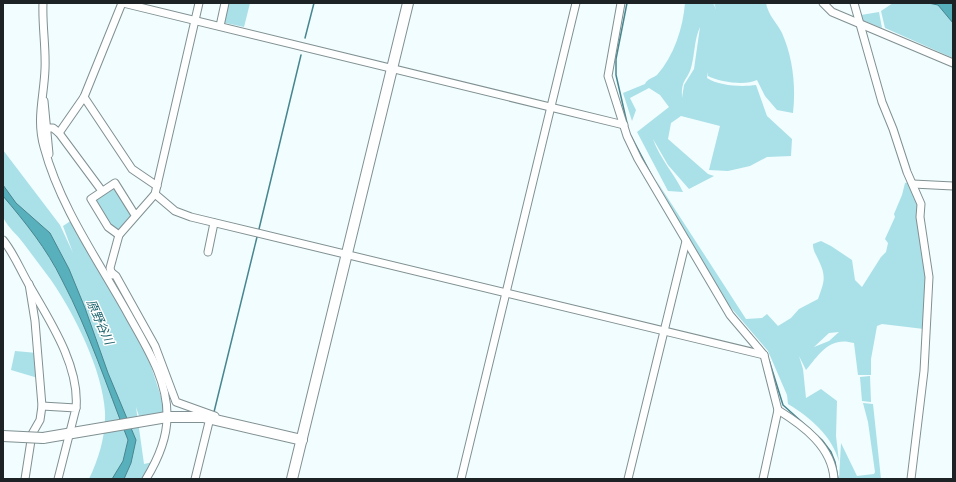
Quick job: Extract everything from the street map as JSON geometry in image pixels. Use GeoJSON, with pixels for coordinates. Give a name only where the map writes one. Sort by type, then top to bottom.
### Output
{"type":"FeatureCollection","features":[{"type":"Feature","properties":{"kind":"street"},"geometry":{"type":"LineString","coordinates":[[43,3],[45,70],[39,115],[40,131],[49,164],[69,210],[149,350],[166,403],[166,418],[160,451],[147,479]]}},
{"type":"Feature","properties":{"kind":"street"},"geometry":{"type":"LineString","coordinates":[[59,133],[84,97],[125,3],[624,125]]}},
{"type":"Feature","properties":{"kind":"street"},"geometry":{"type":"LineString","coordinates":[[138,331],[130,309],[110,268],[119,235],[155,194],[199,3]]}},
{"type":"Feature","properties":{"kind":"street"},"geometry":{"type":"LineString","coordinates":[[220,26],[225,3]]}},
{"type":"Feature","properties":{"kind":"street"},"geometry":{"type":"LineString","coordinates":[[292,479],[408,3]]}},
{"type":"Feature","properties":{"kind":"street"},"geometry":{"type":"LineString","coordinates":[[461,479],[576,3]]}},
{"type":"Feature","properties":{"kind":"street"},"geometry":{"type":"LineString","coordinates":[[621,3],[608,76],[624,125],[638,159],[730,315],[764,355],[778,410],[763,479]]}},
{"type":"Feature","properties":{"kind":"street"},"geometry":{"type":"LineString","coordinates":[[823,3],[832,12],[953,63]]}},
{"type":"Feature","properties":{"kind":"street"},"geometry":{"type":"LineString","coordinates":[[854,3],[882,102],[893,128],[907,172],[921,204],[920,218],[929,277],[924,371],[911,479]]}},
{"type":"Feature","properties":{"kind":"street"},"geometry":{"type":"LineString","coordinates":[[42,90],[47,128],[49,164]]}},
{"type":"Feature","properties":{"kind":"street"},"geometry":{"type":"LineString","coordinates":[[84,97],[132,169],[157,186]]}},
{"type":"Feature","properties":{"kind":"street"},"geometry":{"type":"LineString","coordinates":[[47,128],[52,128],[59,133],[102,191]]}},
{"type":"Feature","properties":{"kind":"street"},"geometry":{"type":"LineString","coordinates":[[119,235],[108,227],[91,199],[114,183],[136,215]]}},
{"type":"Feature","properties":{"kind":"street"},"geometry":{"type":"LineString","coordinates":[[913,184],[953,186]]}},
{"type":"Feature","properties":{"kind":"street"},"geometry":{"type":"LineString","coordinates":[[155,194],[168,206],[182,215],[764,355]]}},
{"type":"Feature","properties":{"kind":"street"},"geometry":{"type":"LineString","coordinates":[[208,252],[214,223]]}},
{"type":"Feature","properties":{"kind":"street"},"geometry":{"type":"LineString","coordinates":[[3,240],[29,284],[61,344],[74,381],[76,399],[75,432],[58,479]]}},
{"type":"Feature","properties":{"kind":"street"},"geometry":{"type":"LineString","coordinates":[[628,479],[686,241]]}},
{"type":"Feature","properties":{"kind":"street"},"geometry":{"type":"LineString","coordinates":[[111,272],[116,276],[155,346],[176,402],[206,412],[215,419]]}},
{"type":"Feature","properties":{"kind":"street"},"geometry":{"type":"LineString","coordinates":[[25,479],[32,434],[40,420],[42,406],[36,321],[29,284]]}},
{"type":"Feature","properties":{"kind":"street"},"geometry":{"type":"LineString","coordinates":[[42,406],[76,408]]}},
{"type":"Feature","properties":{"kind":"street"},"geometry":{"type":"LineString","coordinates":[[778,410],[823,445],[830,458],[834,479]]}},
{"type":"Feature","properties":{"kind":"street"},"geometry":{"type":"LineString","coordinates":[[3,436],[43,438],[166,418],[215,419],[302,440]]}},
{"type":"Feature","properties":{"kind":"street"},"geometry":{"type":"LineString","coordinates":[[195,479],[215,419]]}},
{"type":"Feature","properties":{"kind":"shaded area"},"geometry":{"type":"Polygon","coordinates":[[[225,3],[250,3],[244,27],[221,22],[225,3]]]}},
{"type":"Feature","properties":{"kind":"shaded area"},"geometry":{"type":"Polygon","coordinates":[[[685,3],[713,3],[716,9],[714,3],[766,3],[771,15],[782,33],[789,52],[793,72],[794,93],[793,113],[777,110],[765,96],[757,80],[746,83],[726,81],[708,76],[708,72],[707,78],[718,83],[738,86],[756,85],[767,116],[792,139],[791,156],[767,157],[750,166],[728,171],[709,170],[720,126],[681,116],[671,123],[668,139],[708,174],[714,176],[689,189],[668,165],[653,139],[659,153],[683,192],[668,191],[637,132],[669,107],[660,95],[649,88],[630,98],[636,110],[632,121],[623,93],[645,84],[657,75],[668,59],[677,41],[685,3]],[[700,27],[691,68],[682,87],[682,98],[684,85],[694,69],[700,27]]]}},
{"type":"Feature","properties":{"kind":"shaded area"},"geometry":{"type":"Polygon","coordinates":[[[893,3],[953,3],[953,58],[885,28],[881,11],[893,3]]]}},
{"type":"Feature","properties":{"kind":"shaded area"},"geometry":{"type":"Polygon","coordinates":[[[928,3],[953,3],[953,23],[938,5],[928,3]]]}},
{"type":"Feature","properties":{"kind":"shaded area"},"geometry":{"type":"Polygon","coordinates":[[[879,12],[882,28],[862,20],[861,15],[879,12]]]}},
{"type":"Feature","properties":{"kind":"shaded area"},"geometry":{"type":"Polygon","coordinates":[[[3,150],[60,225],[73,253],[63,226],[72,220],[147,354],[163,403],[163,414],[139,416],[136,407],[144,464],[153,462],[144,479],[89,479],[99,455],[105,421],[103,396],[99,379],[78,325],[60,293],[3,217],[3,150]]]}},
{"type":"Feature","properties":{"kind":"shaded area"},"geometry":{"type":"Polygon","coordinates":[[[656,180],[746,319],[762,318],[767,314],[778,326],[791,318],[799,309],[818,299],[823,284],[824,275],[814,251],[813,244],[821,241],[852,260],[855,280],[862,287],[881,257],[886,252],[888,243],[885,239],[895,217],[894,214],[905,183],[909,182],[919,197],[928,283],[924,329],[882,324],[877,326],[871,359],[871,375],[858,375],[854,343],[846,341],[832,344],[821,352],[806,370],[799,356],[803,369],[806,398],[821,389],[837,401],[836,436],[839,462],[832,444],[820,428],[788,404],[787,395],[768,351],[720,295],[656,180]],[[839,332],[829,333],[814,347],[829,341],[839,332]]]}},
{"type":"Feature","properties":{"kind":"shaded area"},"geometry":{"type":"Polygon","coordinates":[[[114,184],[134,215],[118,233],[113,230],[92,200],[114,184]]]}},
{"type":"Feature","properties":{"kind":"shaded area"},"geometry":{"type":"Polygon","coordinates":[[[3,185],[16,203],[50,233],[69,269],[85,308],[108,373],[136,440],[131,463],[124,479],[112,479],[123,461],[128,440],[81,319],[50,257],[3,196],[3,185]]]}},
{"type":"Feature","properties":{"kind":"shaded area"},"geometry":{"type":"Polygon","coordinates":[[[15,351],[37,353],[38,378],[11,370],[15,351]]]}},
{"type":"Feature","properties":{"kind":"shaded area"},"geometry":{"type":"Polygon","coordinates":[[[870,376],[871,402],[862,401],[860,377],[870,376]]]}},
{"type":"Feature","properties":{"kind":"shaded area"},"geometry":{"type":"Polygon","coordinates":[[[863,403],[873,404],[881,479],[839,479],[841,443],[857,476],[874,474],[875,472],[868,422],[863,403]]]}},
{"type":"Feature","properties":{"kind":"waterway"},"geometry":{"type":"LineString","coordinates":[[305,38],[314,3]]}},
{"type":"Feature","properties":{"kind":"waterway"},"geometry":{"type":"LineString","coordinates":[[627,3],[616,59],[616,75],[627,123]]}},
{"type":"Feature","properties":{"kind":"waterway"},"geometry":{"type":"LineString","coordinates":[[259,229],[301,55]]}},
{"type":"Feature","properties":{"kind":"waterway"},"geometry":{"type":"LineString","coordinates":[[631,136],[653,178]]}},
{"type":"Feature","properties":{"kind":"waterway"},"geometry":{"type":"LineString","coordinates":[[214,412],[257,237]]}},
{"type":"Feature","properties":{"kind":"waterway"},"geometry":{"type":"LineString","coordinates":[[769,360],[783,405],[822,440],[831,452],[835,462],[838,479]]}},
{"type":"Feature","properties":{"kind":"water label","name":"原野谷川"},"geometry":{"type":"Point","coordinates":[100,322]}}]}
